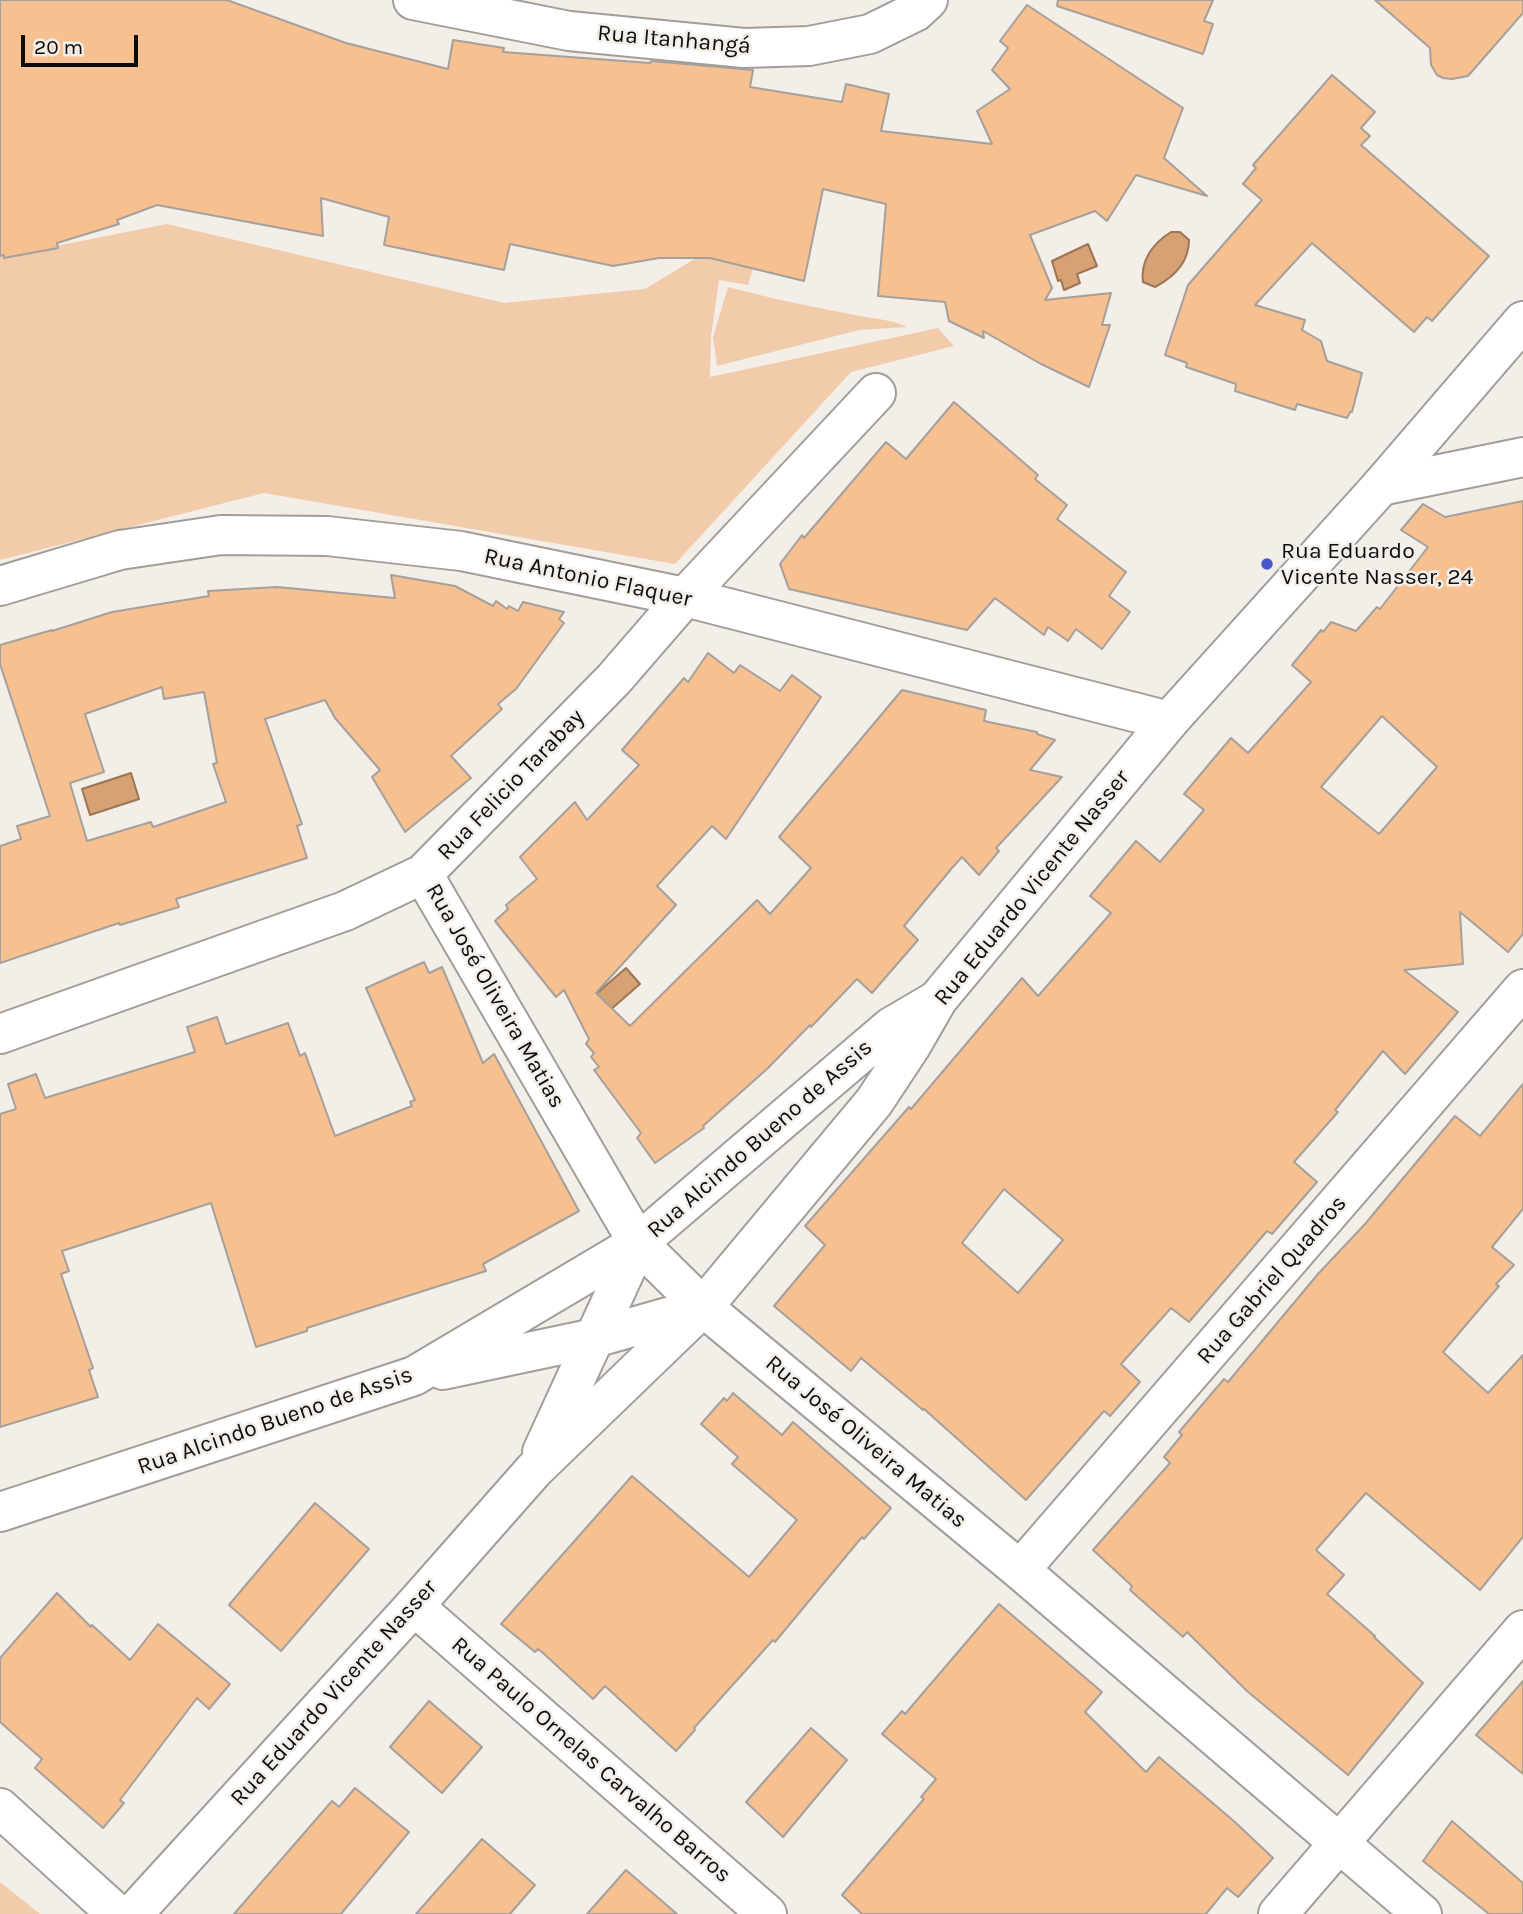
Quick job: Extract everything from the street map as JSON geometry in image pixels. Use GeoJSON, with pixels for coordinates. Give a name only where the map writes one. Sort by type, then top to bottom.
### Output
{"type":"FeatureCollection","features":[{"type":"Feature","properties":{"kind":"street","name":"Rua Itanhangá"},"geometry":{"type":"LineString","coordinates":[[413,0],[569,31],[744,48],[809,46],[870,34],[915,12],[928,0]]}},
{"type":"Feature","properties":{"kind":"street","name":"Rua Eduardo Vicente Nasser"},"geometry":{"type":"LineString","coordinates":[[133,1914],[534,1470],[703,1307],[874,1102],[939,999],[1169,721],[1381,486],[1523,321]]}},
{"type":"Feature","properties":{"kind":"street","name":"Rua Felicio Tarabay"},"geometry":{"type":"LineString","coordinates":[[0,1034],[345,911],[423,874],[614,680],[685,597],[877,393]]}},
{"type":"Feature","properties":{"kind":"street"},"geometry":{"type":"LineString","coordinates":[[1381,486],[1523,457]]}},
{"type":"Feature","properties":{"kind":"street","name":"Rua Antonio Flaquer"},"geometry":{"type":"LineString","coordinates":[[0,586],[120,550],[221,535],[327,536],[461,551],[685,597],[1169,721]]}},
{"type":"Feature","properties":{"kind":"street","name":"Rua José Oliveira Matias"},"geometry":{"type":"LineString","coordinates":[[423,874],[638,1243],[703,1307],[1020,1570],[1422,1914]]}},
{"type":"Feature","properties":{"kind":"street","name":"Rua Gabriel Quadros"},"geometry":{"type":"LineString","coordinates":[[1020,1570],[1523,989]]}},
{"type":"Feature","properties":{"kind":"street","name":"Rua Alcindo Bueno de Assis"},"geometry":{"type":"LineString","coordinates":[[0,1512],[414,1376],[638,1243],[891,1027],[939,999]]}},
{"type":"Feature","properties":{"kind":"street","name":"Rua Eduardo Vicente Nasser"},"geometry":{"type":"LineString","coordinates":[[534,1470],[638,1243]]}},
{"type":"Feature","properties":{"kind":"street"},"geometry":{"type":"LineString","coordinates":[[414,1376],[594,1338],[703,1307]]}},
{"type":"Feature","properties":{"kind":"street","name":"Rua Paulo Ornelas Carvalho Barros"},"geometry":{"type":"LineString","coordinates":[[414,1606],[767,1914]]}},
{"type":"Feature","properties":{"kind":"street"},"geometry":{"type":"LineString","coordinates":[[1278,1914],[1523,1630]]}},
{"type":"Feature","properties":{"kind":"street"},"geometry":{"type":"LineString","coordinates":[[0,1808],[117,1914]]}},
{"type":"Feature","properties":{"kind":"shaded area"},"geometry":{"type":"Polygon","coordinates":[[[167,224],[504,303],[645,289],[711,249],[753,269],[748,285],[719,280],[711,336],[710,377],[938,328],[954,346],[851,372],[675,564],[264,493],[0,560],[0,257],[167,224]]]}},
{"type":"Feature","properties":{"kind":"shaded area"},"geometry":{"type":"Polygon","coordinates":[[[1171,232],[1180,232],[1189,240],[1183,262],[1174,274],[1155,287],[1143,282],[1149,253],[1171,232]]]}},
{"type":"Feature","properties":{"kind":"shaded area"},"geometry":{"type":"Polygon","coordinates":[[[1088,244],[1097,266],[1077,274],[1080,283],[1064,290],[1061,280],[1058,281],[1052,261],[1088,244]]]}},
{"type":"Feature","properties":{"kind":"shaded area"},"geometry":{"type":"Polygon","coordinates":[[[728,287],[907,327],[859,330],[717,366],[713,337],[728,287]]]}},
{"type":"Feature","properties":{"kind":"shaded area"},"geometry":{"type":"Polygon","coordinates":[[[131,773],[139,799],[90,815],[82,789],[131,773]]]}},
{"type":"Feature","properties":{"kind":"shaded area"},"geometry":{"type":"Polygon","coordinates":[[[626,968],[640,984],[609,1011],[596,994],[626,968]]]}},
{"type":"Feature","properties":{"kind":"shaded area"},"geometry":{"type":"Polygon","coordinates":[[[0,1882],[40,1914],[0,1914],[0,1882]]]}},
{"type":"Feature","properties":{"kind":"building"},"geometry":{"type":"Polygon","coordinates":[[[0,0],[227,0],[346,43],[448,69],[453,40],[504,48],[503,52],[753,70],[750,87],[842,102],[846,84],[889,94],[881,131],[992,144],[977,111],[1010,89],[992,70],[1008,48],[1000,41],[1027,5],[1183,108],[1164,158],[1207,196],[1136,175],[1107,221],[1095,211],[1030,235],[1052,288],[1045,300],[1111,293],[1102,325],[1110,325],[1089,387],[983,331],[984,338],[949,321],[945,302],[878,296],[886,204],[823,189],[804,281],[710,258],[659,258],[613,266],[510,244],[504,270],[384,245],[389,217],[321,198],[323,236],[157,205],[117,220],[119,224],[57,243],[58,248],[4,258],[4,255],[0,256],[0,0]]]}},
{"type":"Feature","properties":{"kind":"building"},"geometry":{"type":"Polygon","coordinates":[[[1058,0],[1213,0],[1204,21],[1213,24],[1203,54],[1057,6],[1058,0]]]}},
{"type":"Feature","properties":{"kind":"building"},"geometry":{"type":"Polygon","coordinates":[[[1375,0],[1523,0],[1523,13],[1468,76],[1452,79],[1437,75],[1431,65],[1430,48],[1375,0]]]}},
{"type":"Feature","properties":{"kind":"building"},"geometry":{"type":"Polygon","coordinates":[[[1332,75],[1375,112],[1361,128],[1370,136],[1361,145],[1489,256],[1432,321],[1427,317],[1414,332],[1312,243],[1255,305],[1305,320],[1302,330],[1321,341],[1327,361],[1362,373],[1352,412],[1347,418],[1297,404],[1295,410],[1235,391],[1236,384],[1186,367],[1187,363],[1165,355],[1188,285],[1262,200],[1243,184],[1256,168],[1253,165],[1332,75]]]}},
{"type":"Feature","properties":{"kind":"building"},"geometry":{"type":"Polygon","coordinates":[[[954,402],[1038,475],[1035,479],[1067,505],[1057,519],[1126,572],[1109,596],[1130,612],[1102,649],[1076,629],[1068,641],[1048,627],[1044,635],[995,598],[967,630],[789,589],[780,564],[802,535],[804,538],[886,442],[906,459],[954,402]]]}},
{"type":"Feature","properties":{"kind":"building"},"geometry":{"type":"Polygon","coordinates":[[[1523,501],[1523,934],[1508,952],[1460,912],[1463,964],[1404,970],[1458,1012],[1405,1074],[1383,1051],[1335,1110],[1338,1112],[1294,1162],[1317,1182],[1272,1234],[1267,1231],[1189,1322],[1171,1308],[1121,1364],[1140,1382],[1110,1416],[1104,1411],[1026,1500],[924,1409],[861,1358],[851,1371],[774,1306],[825,1245],[805,1226],[909,1107],[911,1109],[1022,978],[1038,996],[1111,913],[1090,896],[1136,841],[1160,862],[1204,810],[1184,794],[1231,738],[1248,753],[1311,682],[1292,665],[1321,630],[1323,632],[1331,622],[1356,631],[1377,607],[1380,609],[1428,547],[1401,530],[1423,504],[1445,517],[1523,501]],[[1382,716],[1321,787],[1379,834],[1437,767],[1382,716]],[[1004,1189],[962,1243],[1018,1293],[1063,1240],[1004,1189]]]}},
{"type":"Feature","properties":{"kind":"building"},"geometry":{"type":"Polygon","coordinates":[[[391,575],[455,586],[493,606],[496,601],[507,609],[509,606],[518,611],[523,602],[564,612],[559,619],[564,623],[516,689],[498,704],[502,709],[451,756],[471,778],[405,832],[372,777],[380,770],[335,718],[325,700],[265,719],[302,824],[297,826],[307,858],[176,899],[179,907],[120,925],[119,923],[0,963],[0,846],[21,839],[17,826],[50,816],[0,664],[0,645],[112,612],[209,596],[208,591],[277,587],[395,598],[391,575]],[[162,687],[85,714],[104,772],[70,783],[87,841],[151,822],[153,827],[226,802],[213,764],[217,763],[204,692],[164,699],[162,687]]]}},
{"type":"Feature","properties":{"kind":"building"},"geometry":{"type":"Polygon","coordinates":[[[708,653],[734,673],[740,665],[780,691],[792,675],[821,697],[726,839],[712,826],[657,886],[676,905],[596,993],[630,1026],[757,900],[770,914],[811,868],[779,837],[902,690],[986,710],[984,721],[1037,732],[1055,740],[1030,770],[1062,777],[996,848],[999,851],[979,875],[962,857],[952,868],[904,926],[918,940],[872,993],[857,979],[811,1027],[810,1025],[767,1069],[703,1126],[704,1128],[655,1163],[637,1138],[641,1133],[594,1070],[599,1067],[591,1057],[594,1053],[586,1044],[589,1039],[564,990],[556,997],[495,921],[508,909],[506,905],[537,879],[520,857],[575,802],[587,820],[639,765],[622,750],[684,678],[688,682],[708,653]]]}},
{"type":"Feature","properties":{"kind":"building"},"geometry":{"type":"Polygon","coordinates":[[[424,962],[429,973],[442,967],[483,1063],[494,1054],[579,1211],[483,1264],[486,1271],[256,1347],[211,1203],[62,1251],[69,1271],[61,1274],[93,1368],[89,1370],[98,1397],[0,1427],[0,1114],[16,1109],[8,1084],[36,1074],[45,1098],[195,1052],[187,1027],[217,1017],[226,1044],[288,1023],[300,1056],[305,1053],[335,1136],[412,1106],[410,1102],[415,1100],[366,988],[424,962]]]}},
{"type":"Feature","properties":{"kind":"building"},"geometry":{"type":"Polygon","coordinates":[[[1523,1084],[1523,1209],[1492,1247],[1514,1265],[1443,1352],[1488,1393],[1523,1355],[1523,1537],[1480,1590],[1366,1493],[1316,1550],[1344,1575],[1327,1594],[1423,1683],[1348,1775],[1247,1691],[1187,1632],[1183,1637],[1130,1590],[1132,1586],[1093,1550],[1170,1463],[1164,1457],[1182,1435],[1179,1432],[1224,1379],[1228,1382],[1455,1116],[1480,1136],[1523,1084]]]}},
{"type":"Feature","properties":{"kind":"building"},"geometry":{"type":"Polygon","coordinates":[[[733,1393],[782,1435],[793,1422],[891,1508],[864,1539],[862,1537],[775,1642],[773,1640],[676,1751],[605,1686],[593,1699],[543,1653],[538,1649],[535,1652],[501,1624],[632,1476],[749,1577],[797,1520],[732,1464],[738,1457],[701,1424],[724,1398],[727,1401],[733,1393]]]}},
{"type":"Feature","properties":{"kind":"building"},"geometry":{"type":"Polygon","coordinates":[[[315,1503],[369,1549],[281,1651],[229,1605],[315,1503]]]}},
{"type":"Feature","properties":{"kind":"building"},"geometry":{"type":"Polygon","coordinates":[[[57,1593],[130,1660],[158,1624],[230,1684],[209,1709],[197,1698],[120,1800],[124,1803],[103,1828],[35,1768],[42,1759],[0,1722],[0,1658],[57,1593]]]}},
{"type":"Feature","properties":{"kind":"building"},"geometry":{"type":"Polygon","coordinates":[[[999,1604],[1102,1692],[1085,1712],[1146,1772],[1159,1757],[1273,1858],[1238,1897],[1227,1888],[1206,1914],[862,1914],[842,1895],[924,1799],[921,1797],[936,1779],[882,1734],[902,1711],[905,1714],[999,1604]]]}},
{"type":"Feature","properties":{"kind":"building"},"geometry":{"type":"Polygon","coordinates":[[[1523,1681],[1523,1774],[1476,1735],[1523,1681]]]}},
{"type":"Feature","properties":{"kind":"building"},"geometry":{"type":"Polygon","coordinates":[[[429,1701],[482,1747],[442,1793],[390,1747],[429,1701]]]}},
{"type":"Feature","properties":{"kind":"building"},"geometry":{"type":"Polygon","coordinates":[[[811,1728],[847,1760],[783,1837],[746,1802],[811,1728]]]}},
{"type":"Feature","properties":{"kind":"building"},"geometry":{"type":"Polygon","coordinates":[[[355,1788],[409,1832],[341,1914],[234,1914],[332,1801],[339,1807],[355,1788]]]}},
{"type":"Feature","properties":{"kind":"building"},"geometry":{"type":"Polygon","coordinates":[[[1452,1821],[1523,1883],[1523,1914],[1489,1914],[1423,1861],[1452,1821]]]}},
{"type":"Feature","properties":{"kind":"building"},"geometry":{"type":"Polygon","coordinates":[[[482,1839],[535,1885],[510,1914],[416,1914],[482,1839]]]}},
{"type":"Feature","properties":{"kind":"building"},"geometry":{"type":"Polygon","coordinates":[[[626,1870],[677,1914],[587,1914],[626,1870]]]}},
{"type":"Feature","properties":{"kind":"place","name":"Rua Eduardo Vicente Nasser, 24"},"geometry":{"type":"Point","coordinates":[1267,564]}}]}
